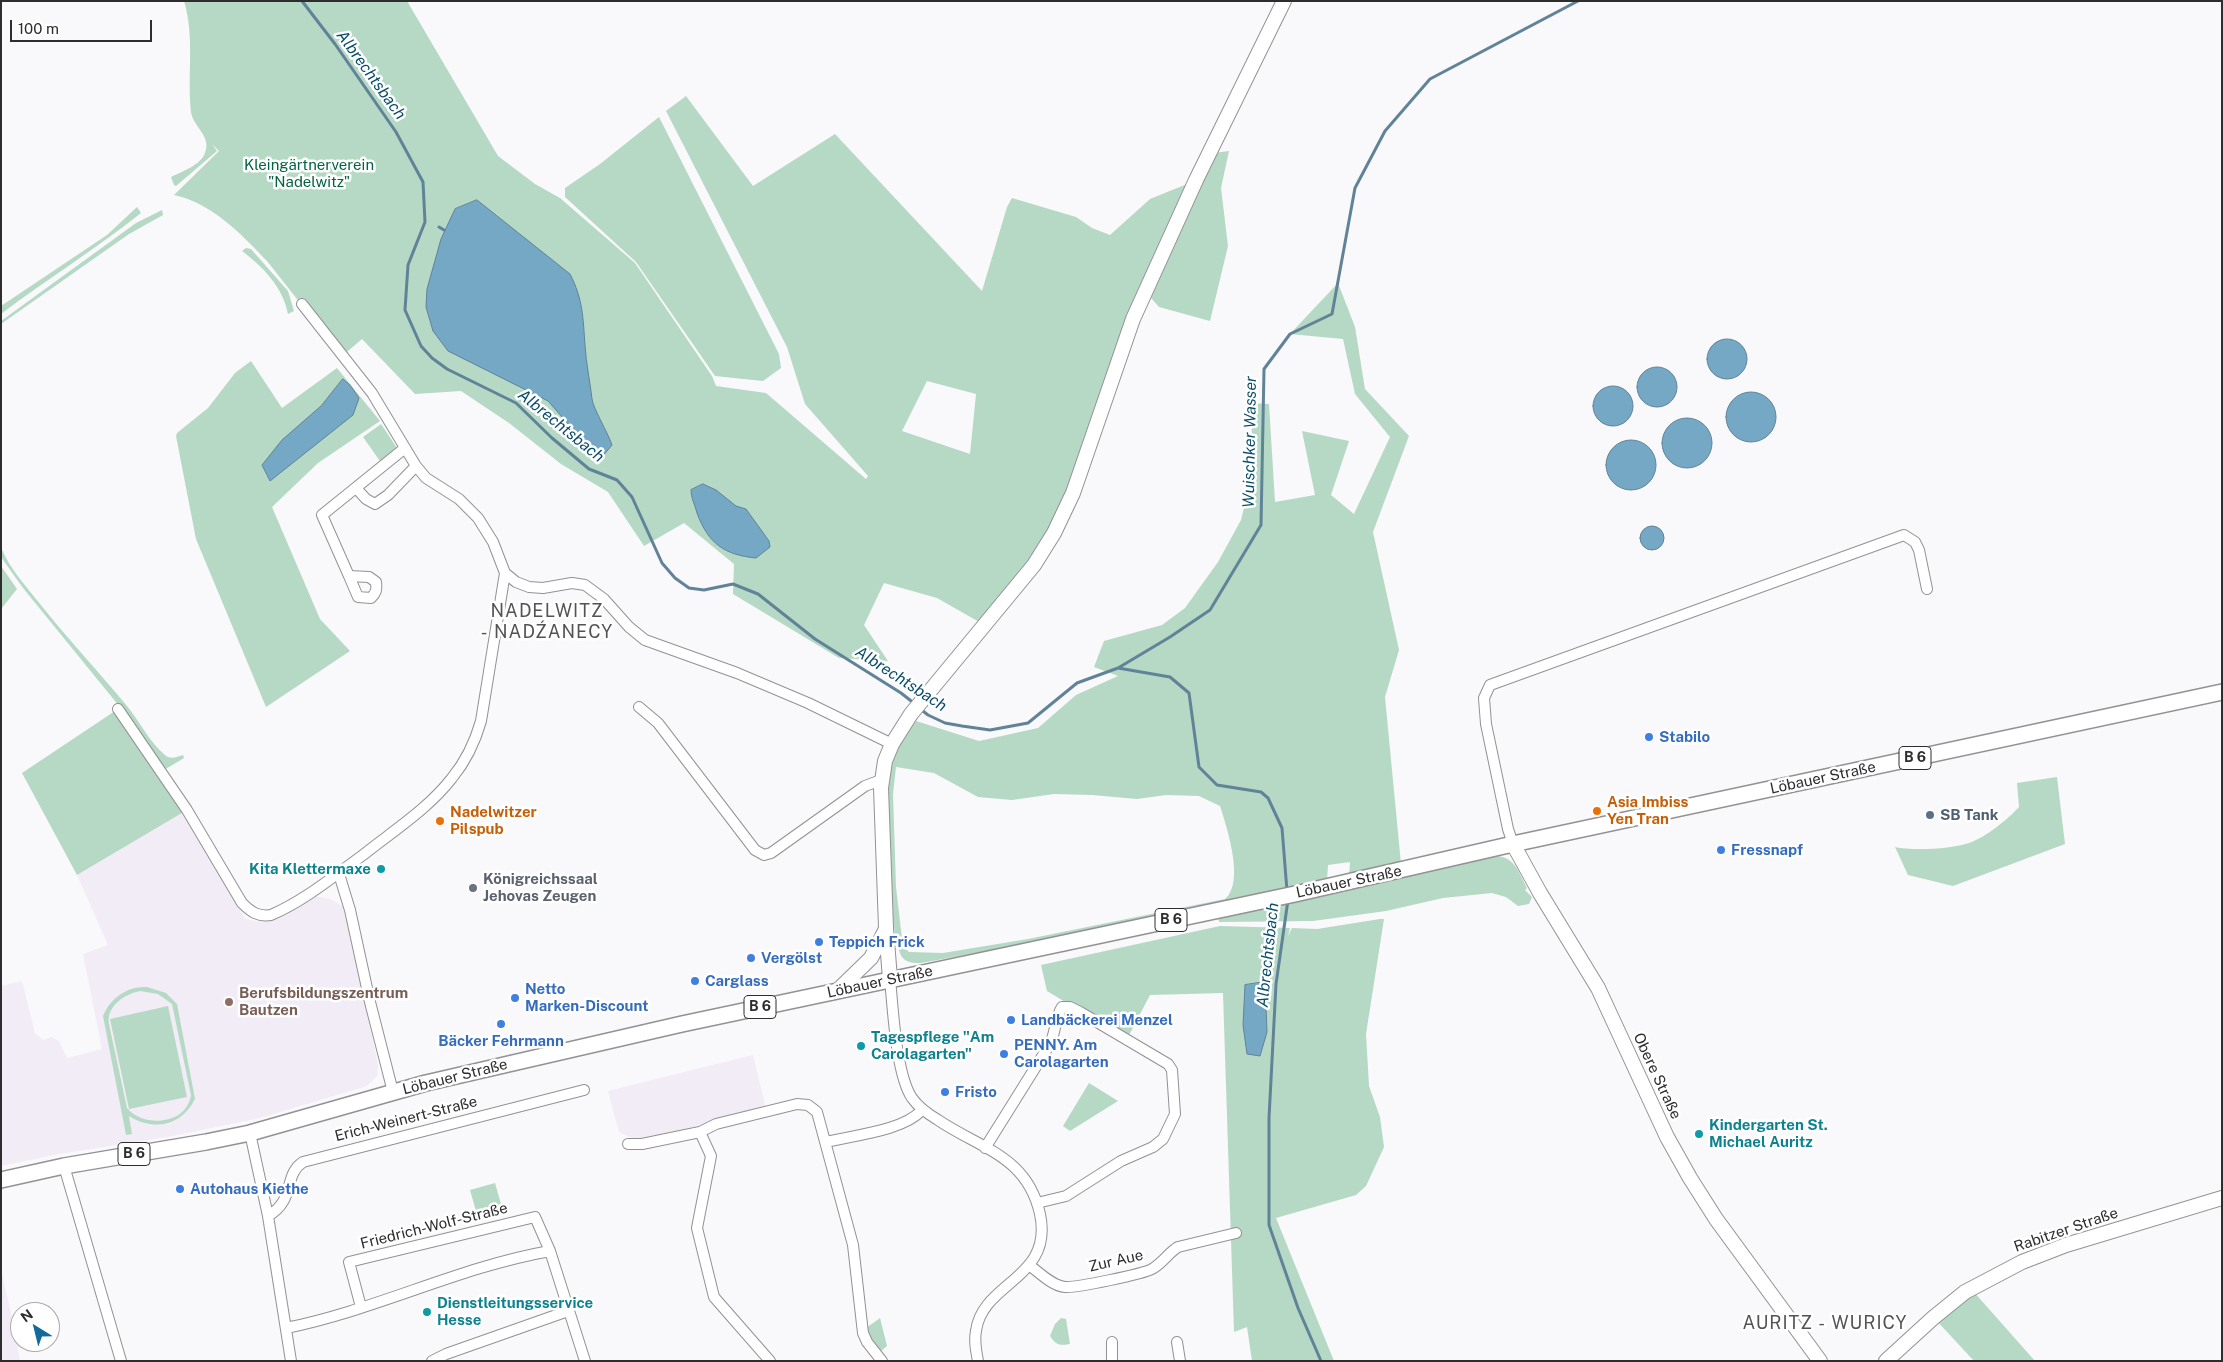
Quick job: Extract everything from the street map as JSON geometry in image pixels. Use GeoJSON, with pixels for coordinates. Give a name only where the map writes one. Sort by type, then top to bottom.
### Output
{"type":"FeatureCollection","features":[{"type":"Feature","properties":{"kind":"main road"},"geometry":{"type":"LineString","coordinates":[[890,979],[886,928],[881,780],[892,744],[911,714],[1034,565],[1054,533],[1073,493],[1134,319],[1196,180],[1284,1]]}},
{"type":"Feature","properties":{"kind":"main road","name":"Löbauer Straße"},"geometry":{"type":"LineString","coordinates":[[250,1133],[393,1092],[481,1070],[838,990],[1278,898],[1513,844],[2222,692]]}},
{"type":"Feature","properties":{"kind":"main road","name":"Obere Straße"},"geometry":{"type":"LineString","coordinates":[[1513,844],[1540,893],[1598,988],[1663,1128],[1690,1178],[1716,1219],[1820,1361]]}},
{"type":"Feature","properties":{"kind":"main road"},"geometry":{"type":"LineString","coordinates":[[838,990],[871,958],[886,928]]}},
{"type":"Feature","properties":{"kind":"main road","name":"B 6"},"geometry":{"type":"LineString","coordinates":[[1,1180],[64,1166],[250,1133]]}},
{"type":"Feature","properties":{"kind":"main road","name":"Rabitzer Straße"},"geometry":{"type":"LineString","coordinates":[[1886,1361],[1932,1318],[1986,1279],[2022,1262],[2066,1245],[2222,1198]]}},
{"type":"Feature","properties":{"kind":"street"},"geometry":{"type":"LineString","coordinates":[[302,304],[372,393],[416,466],[426,478],[459,499],[478,518],[493,542],[505,573],[516,582],[543,588],[572,583],[585,584],[604,599],[629,627],[645,640],[737,673],[892,744]]}},
{"type":"Feature","properties":{"kind":"street"},"geometry":{"type":"LineString","coordinates":[[349,576],[322,515],[405,448]]}},
{"type":"Feature","properties":{"kind":"street"},"geometry":{"type":"LineString","coordinates":[[356,488],[366,500],[375,504],[382,501],[416,466]]}},
{"type":"Feature","properties":{"kind":"street"},"geometry":{"type":"LineString","coordinates":[[1513,844],[1508,830],[1486,724],[1484,698],[1490,685],[1904,535],[1915,542],[1919,550],[1927,589]]}},
{"type":"Feature","properties":{"kind":"street"},"geometry":{"type":"LineString","coordinates":[[118,709],[172,787],[242,903],[249,910],[261,916],[271,915],[339,874],[421,810],[450,782],[473,745],[481,721],[505,573]]}},
{"type":"Feature","properties":{"kind":"street"},"geometry":{"type":"LineString","coordinates":[[639,707],[658,723],[755,850],[764,855],[771,853],[865,786],[881,780]]}},
{"type":"Feature","properties":{"kind":"street"},"geometry":{"type":"LineString","coordinates":[[339,874],[350,910],[370,1002],[393,1092]]}},
{"type":"Feature","properties":{"kind":"street"},"geometry":{"type":"LineString","coordinates":[[890,979],[905,1083],[913,1099],[922,1110],[1013,1165],[1023,1174],[1037,1203],[1042,1236],[1038,1252],[1029,1264],[992,1300],[980,1318],[976,1329],[978,1361]]}},
{"type":"Feature","properties":{"kind":"street"},"geometry":{"type":"LineString","coordinates":[[985,1148],[1050,1044],[1055,1033],[1057,1015],[1062,1007],[1070,1006],[1168,1064],[1172,1070],[1176,1114],[1168,1133],[1163,1139],[1153,1147],[1121,1161],[1066,1196],[1037,1203]]}},
{"type":"Feature","properties":{"kind":"street","name":"Erich-Weinert-Straße"},"geometry":{"type":"LineString","coordinates":[[268,1216],[277,1211],[283,1204],[296,1166],[303,1162],[584,1090]]}},
{"type":"Feature","properties":{"kind":"street"},"geometry":{"type":"LineString","coordinates":[[628,1144],[700,1132],[716,1124],[803,1104],[813,1107],[817,1112],[826,1142],[853,1244],[863,1332],[867,1342],[882,1361]]}},
{"type":"Feature","properties":{"kind":"street"},"geometry":{"type":"LineString","coordinates":[[826,1142],[903,1124],[922,1110]]}},
{"type":"Feature","properties":{"kind":"street"},"geometry":{"type":"LineString","coordinates":[[700,1132],[711,1156],[697,1228],[714,1296],[770,1361]]}},
{"type":"Feature","properties":{"kind":"street"},"geometry":{"type":"LineString","coordinates":[[250,1133],[268,1216],[291,1361]]}},
{"type":"Feature","properties":{"kind":"street"},"geometry":{"type":"LineString","coordinates":[[64,1166],[121,1361]]}},
{"type":"Feature","properties":{"kind":"street","name":"Friedrich-Wolf-Straße"},"geometry":{"type":"LineString","coordinates":[[361,1307],[349,1262],[535,1217],[550,1251],[585,1361]]}},
{"type":"Feature","properties":{"kind":"street","name":"Zur Aue"},"geometry":{"type":"LineString","coordinates":[[1029,1264],[1052,1283],[1065,1287],[1144,1273],[1167,1259],[1178,1246],[1236,1233]]}},
{"type":"Feature","properties":{"kind":"street"},"geometry":{"type":"LineString","coordinates":[[286,1328],[324,1321],[361,1307],[521,1256],[550,1251]]}},
{"type":"Feature","properties":{"kind":"street"},"geometry":{"type":"LineString","coordinates":[[432,1361],[446,1354],[568,1312]]}},
{"type":"Feature","properties":{"kind":"street"},"geometry":{"type":"LineString","coordinates":[[1112,1342],[1112,1361]]}},
{"type":"Feature","properties":{"kind":"street"},"geometry":{"type":"LineString","coordinates":[[1177,1342],[1180,1361]]}},
{"type":"Feature","properties":{"kind":"shaded area","name":"Berufsbildungszentrum Bautzen"},"geometry":{"type":"Polygon","coordinates":[[[187,810],[245,919],[261,922],[273,920],[315,896],[330,899],[344,907],[378,1065],[377,1076],[367,1086],[260,1118],[168,1137],[59,1154],[1,1166],[1,986],[22,981],[35,1033],[43,1040],[51,1037],[59,1041],[67,1058],[102,1049],[83,954],[108,945],[77,875],[187,810]]]}},
{"type":"Feature","properties":{"kind":"shaded area"},"geometry":{"type":"Polygon","coordinates":[[[753,1055],[766,1109],[639,1141],[619,1132],[608,1091],[753,1055]]]}},
{"type":"Feature","properties":{"kind":"shaded area"},"geometry":{"type":"Polygon","coordinates":[[[1,1269],[10,1309],[10,1352],[18,1352],[20,1361],[1,1361],[1,1269]]]}},
{"type":"Feature","properties":{"kind":"green space","name":"Kleingärtnerverein \"Nadelwitz\""},"geometry":{"type":"Polygon","coordinates":[[[184,1],[407,1],[498,156],[535,184],[560,198],[635,263],[712,376],[716,386],[766,393],[866,479],[868,476],[805,404],[787,347],[666,111],[686,96],[753,186],[835,134],[982,291],[1007,207],[1012,198],[1076,217],[1092,228],[1110,235],[1150,199],[1187,184],[1058,519],[1034,559],[981,623],[937,598],[884,583],[864,625],[888,661],[839,658],[733,594],[734,564],[684,523],[644,546],[608,492],[561,464],[509,423],[461,391],[415,394],[362,339],[342,356],[267,261],[247,240],[213,212],[188,199],[174,195],[219,151],[212,144],[217,151],[176,186],[174,185],[171,177],[190,168],[199,161],[205,153],[206,147],[204,137],[191,112],[190,42],[184,1]],[[927,381],[902,431],[970,454],[976,394],[927,381]]]}},
{"type":"Feature","properties":{"kind":"green space"},"geometry":{"type":"Polygon","coordinates":[[[659,117],[779,354],[781,368],[763,381],[715,376],[636,262],[565,197],[565,188],[600,164],[659,117]]]}},
{"type":"Feature","properties":{"kind":"green space"},"geometry":{"type":"Polygon","coordinates":[[[1229,151],[1221,188],[1228,246],[1210,321],[1159,307],[1151,298],[1165,257],[1214,153],[1229,151]]]}},
{"type":"Feature","properties":{"kind":"green space"},"geometry":{"type":"Polygon","coordinates":[[[137,207],[141,213],[1,314],[1,306],[107,235],[137,207]]]}},
{"type":"Feature","properties":{"kind":"green space"},"geometry":{"type":"Polygon","coordinates":[[[162,210],[163,215],[129,234],[1,324],[1,321],[136,223],[162,210]]]}},
{"type":"Feature","properties":{"kind":"green space"},"geometry":{"type":"Polygon","coordinates":[[[246,248],[251,249],[288,291],[294,311],[288,314],[277,286],[242,251],[246,248]]]}},
{"type":"Feature","properties":{"kind":"green space"},"geometry":{"type":"Polygon","coordinates":[[[1338,283],[1355,327],[1365,389],[1409,436],[1373,532],[1399,650],[1385,697],[1401,864],[1349,876],[1350,862],[1328,865],[1327,880],[1048,940],[921,963],[907,961],[903,958],[898,946],[894,925],[889,866],[888,806],[890,768],[894,755],[916,721],[979,741],[1038,728],[1076,695],[1118,676],[1094,667],[1104,641],[1162,625],[1185,608],[1218,562],[1241,520],[1253,471],[1251,403],[1269,404],[1275,502],[1315,495],[1302,431],[1349,441],[1331,495],[1354,514],[1390,437],[1355,394],[1343,339],[1290,334],[1338,283]],[[896,767],[893,794],[896,887],[902,939],[904,947],[909,952],[943,953],[1028,939],[1225,899],[1231,891],[1234,880],[1233,854],[1220,806],[1199,796],[1166,795],[1137,799],[1054,794],[1012,800],[978,797],[934,773],[896,767]]]}},
{"type":"Feature","properties":{"kind":"green space"},"geometry":{"type":"Polygon","coordinates":[[[251,361],[282,408],[337,368],[380,421],[318,463],[272,507],[320,619],[350,651],[266,707],[196,539],[176,436],[177,433],[208,408],[235,373],[251,361]]]}},
{"type":"Feature","properties":{"kind":"green space"},"geometry":{"type":"Polygon","coordinates":[[[381,424],[399,451],[382,464],[363,437],[381,424]]]}},
{"type":"Feature","properties":{"kind":"green space"},"geometry":{"type":"Polygon","coordinates":[[[1,547],[13,570],[61,630],[127,706],[155,745],[167,757],[174,758],[183,755],[184,758],[164,770],[124,712],[23,588],[1,557],[1,547]]]}},
{"type":"Feature","properties":{"kind":"green space"},"geometry":{"type":"Polygon","coordinates":[[[1,566],[17,589],[1,609],[1,566]]]}},
{"type":"Feature","properties":{"kind":"green space"},"geometry":{"type":"Polygon","coordinates":[[[118,709],[187,810],[77,875],[22,773],[118,709]]]}},
{"type":"Feature","properties":{"kind":"green space"},"geometry":{"type":"Polygon","coordinates":[[[2057,777],[2065,844],[1953,886],[1908,875],[1895,847],[1911,849],[1943,848],[1962,845],[1976,840],[1996,828],[2019,807],[2017,783],[2057,777]]]}},
{"type":"Feature","properties":{"kind":"green space"},"geometry":{"type":"Polygon","coordinates":[[[1496,856],[1508,859],[1516,867],[1527,888],[1525,890],[1532,897],[1529,904],[1518,906],[1506,897],[1492,893],[1443,898],[1386,911],[1313,921],[1219,922],[1218,915],[1496,856]]]}},
{"type":"Feature","properties":{"kind":"green space"},"geometry":{"type":"Polygon","coordinates":[[[1384,919],[1366,1034],[1369,1086],[1380,1117],[1384,1147],[1366,1186],[1356,1195],[1276,1218],[1334,1361],[1252,1361],[1247,1327],[1234,1332],[1223,993],[1150,995],[1127,1039],[1047,991],[1041,965],[1220,926],[1290,928],[1288,936],[1292,928],[1317,929],[1384,919]]]}},
{"type":"Feature","properties":{"kind":"green space"},"geometry":{"type":"Polygon","coordinates":[[[147,987],[166,993],[177,1004],[195,1099],[182,1116],[166,1124],[147,1124],[129,1116],[132,1134],[126,1135],[103,1016],[115,998],[133,988],[147,987]],[[140,991],[128,995],[114,1006],[109,1018],[127,1108],[143,1119],[153,1121],[173,1118],[182,1112],[188,1105],[191,1095],[172,1004],[158,994],[140,991]]]}},
{"type":"Feature","properties":{"kind":"green space"},"geometry":{"type":"Polygon","coordinates":[[[168,1006],[187,1097],[129,1109],[110,1019],[168,1006]]]}},
{"type":"Feature","properties":{"kind":"green space"},"geometry":{"type":"Polygon","coordinates":[[[1089,1083],[1118,1101],[1070,1131],[1063,1126],[1089,1083]]]}},
{"type":"Feature","properties":{"kind":"green space"},"geometry":{"type":"Polygon","coordinates":[[[495,1183],[503,1211],[478,1218],[470,1190],[495,1183]]]}},
{"type":"Feature","properties":{"kind":"green space"},"geometry":{"type":"Polygon","coordinates":[[[1973,1291],[2035,1361],[1974,1361],[1936,1320],[1973,1291]]]}},
{"type":"Feature","properties":{"kind":"green space"},"geometry":{"type":"Polygon","coordinates":[[[880,1318],[887,1346],[880,1352],[872,1344],[866,1328],[880,1318]]]}},
{"type":"Feature","properties":{"kind":"green space"},"geometry":{"type":"Polygon","coordinates":[[[1061,1318],[1066,1319],[1070,1344],[1058,1344],[1050,1336],[1055,1324],[1061,1318]]]}},
{"type":"Feature","properties":{"kind":"water"},"geometry":{"type":"Polygon","coordinates":[[[477,200],[570,274],[578,292],[582,309],[586,358],[593,403],[612,445],[602,457],[581,443],[570,426],[548,401],[448,351],[433,331],[426,307],[427,289],[441,239],[455,209],[477,200]]]}},
{"type":"Feature","properties":{"kind":"water"},"geometry":{"type":"Polygon","coordinates":[[[1727,339],[1738,342],[1744,348],[1747,359],[1744,370],[1738,376],[1727,379],[1716,376],[1710,370],[1707,359],[1710,348],[1716,342],[1727,339]]]}},
{"type":"Feature","properties":{"kind":"water"},"geometry":{"type":"Polygon","coordinates":[[[1657,367],[1668,370],[1674,376],[1677,387],[1674,398],[1668,404],[1657,407],[1646,404],[1640,398],[1637,387],[1640,376],[1646,370],[1657,367]]]}},
{"type":"Feature","properties":{"kind":"water"},"geometry":{"type":"Polygon","coordinates":[[[343,379],[359,398],[353,415],[270,481],[262,465],[282,440],[321,406],[343,379]]]}},
{"type":"Feature","properties":{"kind":"water"},"geometry":{"type":"Polygon","coordinates":[[[1613,386],[1624,389],[1630,395],[1633,406],[1630,417],[1624,423],[1613,426],[1602,423],[1596,417],[1593,406],[1596,395],[1602,389],[1613,386]]]}},
{"type":"Feature","properties":{"kind":"water"},"geometry":{"type":"Polygon","coordinates":[[[1756,392],[1769,399],[1775,407],[1775,427],[1769,435],[1761,441],[1746,442],[1733,435],[1727,427],[1726,412],[1733,399],[1741,393],[1756,392]]]}},
{"type":"Feature","properties":{"kind":"water"},"geometry":{"type":"Polygon","coordinates":[[[1682,418],[1692,418],[1705,425],[1712,438],[1712,448],[1705,461],[1692,468],[1682,468],[1673,464],[1666,457],[1662,448],[1662,438],[1666,429],[1673,422],[1682,418]]]}},
{"type":"Feature","properties":{"kind":"water"},"geometry":{"type":"Polygon","coordinates":[[[1636,440],[1649,447],[1655,455],[1655,475],[1649,483],[1641,489],[1626,490],[1613,483],[1607,475],[1606,460],[1613,447],[1621,441],[1636,440]]]}},
{"type":"Feature","properties":{"kind":"water"},"geometry":{"type":"Polygon","coordinates":[[[703,484],[716,490],[736,506],[746,509],[769,541],[770,547],[756,558],[735,554],[712,540],[701,523],[691,493],[691,490],[703,484]]]}},
{"type":"Feature","properties":{"kind":"water"},"geometry":{"type":"Polygon","coordinates":[[[1652,526],[1661,529],[1664,538],[1661,547],[1652,550],[1643,547],[1640,538],[1643,529],[1652,526]]]}},
{"type":"Feature","properties":{"kind":"water"},"geometry":{"type":"Polygon","coordinates":[[[1265,982],[1267,1032],[1260,1056],[1247,1054],[1243,1025],[1245,985],[1265,982]]]}},
{"type":"Feature","properties":{"kind":"waterway","name":"Albrechtsbach"},"geometry":{"type":"LineString","coordinates":[[302,1],[335,44],[396,132],[423,182],[425,222],[408,265],[405,310],[421,346],[432,358],[447,369],[516,403],[552,438],[589,469],[617,480],[632,497],[662,563],[675,578],[689,588],[704,590],[733,584],[758,594],[815,639],[901,693],[915,704]]}},
{"type":"Feature","properties":{"kind":"waterway","name":"Wuischker Wasser"},"geometry":{"type":"LineString","coordinates":[[1118,668],[1170,637],[1210,610],[1261,525],[1264,369],[1290,334],[1332,314],[1355,188],[1385,131],[1430,79],[1578,1]]}},
{"type":"Feature","properties":{"kind":"waterway"},"geometry":{"type":"LineString","coordinates":[[439,227],[444,230]]}},
{"type":"Feature","properties":{"kind":"waterway","name":"Albrechtsbach"},"geometry":{"type":"LineString","coordinates":[[919,708],[928,715],[945,723],[990,730],[1028,723],[1077,683],[1118,668],[1170,677],[1189,693],[1199,767],[1217,785],[1261,792],[1268,798],[1282,828],[1287,891]]}},
{"type":"Feature","properties":{"kind":"waterway","name":"Albrechtsbach"},"geometry":{"type":"LineString","coordinates":[[1288,900],[1276,984],[1269,1118],[1269,1225],[1298,1308],[1321,1361]]}},
{"type":"Feature","properties":{"kind":"place","name":"Stabilo"},"geometry":{"type":"Point","coordinates":[1649,737]}},
{"type":"Feature","properties":{"kind":"place","name":"Asia Imbiss Yen Tran"},"geometry":{"type":"Point","coordinates":[1597,811]}},
{"type":"Feature","properties":{"kind":"place","name":"SB Tank"},"geometry":{"type":"Point","coordinates":[1930,815]}},
{"type":"Feature","properties":{"kind":"place","name":"Nadelwitzer Pilspub"},"geometry":{"type":"Point","coordinates":[440,821]}},
{"type":"Feature","properties":{"kind":"place","name":"Fressnapf"},"geometry":{"type":"Point","coordinates":[1721,850]}},
{"type":"Feature","properties":{"kind":"place","name":"Kita Klettermaxe"},"geometry":{"type":"Point","coordinates":[381,869]}},
{"type":"Feature","properties":{"kind":"place","name":"Königreichssaal Jehovas Zeugen"},"geometry":{"type":"Point","coordinates":[473,888]}},
{"type":"Feature","properties":{"kind":"place","name":"Teppich Frick"},"geometry":{"type":"Point","coordinates":[819,942]}},
{"type":"Feature","properties":{"kind":"place","name":"Vergölst"},"geometry":{"type":"Point","coordinates":[751,958]}},
{"type":"Feature","properties":{"kind":"place","name":"Carglass"},"geometry":{"type":"Point","coordinates":[695,981]}},
{"type":"Feature","properties":{"kind":"place","name":"Netto Marken-Discount"},"geometry":{"type":"Point","coordinates":[515,998]}},
{"type":"Feature","properties":{"kind":"place","name":"Berufsbildungszentrum Bautzen"},"geometry":{"type":"Point","coordinates":[229,1002]}},
{"type":"Feature","properties":{"kind":"place","name":"Landbäckerei Menzel"},"geometry":{"type":"Point","coordinates":[1011,1020]}},
{"type":"Feature","properties":{"kind":"place","name":"Bäcker Fehrmann"},"geometry":{"type":"Point","coordinates":[501,1024]}},
{"type":"Feature","properties":{"kind":"place","name":"Tagespflege \"Am Carolagarten\""},"geometry":{"type":"Point","coordinates":[861,1046]}},
{"type":"Feature","properties":{"kind":"place","name":"PENNY. Am Carolagarten"},"geometry":{"type":"Point","coordinates":[1004,1054]}},
{"type":"Feature","properties":{"kind":"place","name":"Fristo"},"geometry":{"type":"Point","coordinates":[945,1092]}},
{"type":"Feature","properties":{"kind":"place","name":"Kindergarten St. Michael Auritz"},"geometry":{"type":"Point","coordinates":[1699,1134]}},
{"type":"Feature","properties":{"kind":"place","name":"Autohaus Kiethe"},"geometry":{"type":"Point","coordinates":[180,1189]}},
{"type":"Feature","properties":{"kind":"place","name":"Dienstleitungsservice Hesse"},"geometry":{"type":"Point","coordinates":[427,1312]}},
{"type":"Feature","properties":{"kind":"district","name":"NADELWITZ - NADŹANECY"},"geometry":{"type":"Point","coordinates":[547,621]}},
{"type":"Feature","properties":{"kind":"district","name":"AURITZ - WURICY"},"geometry":{"type":"Point","coordinates":[1825,1323]}}]}
